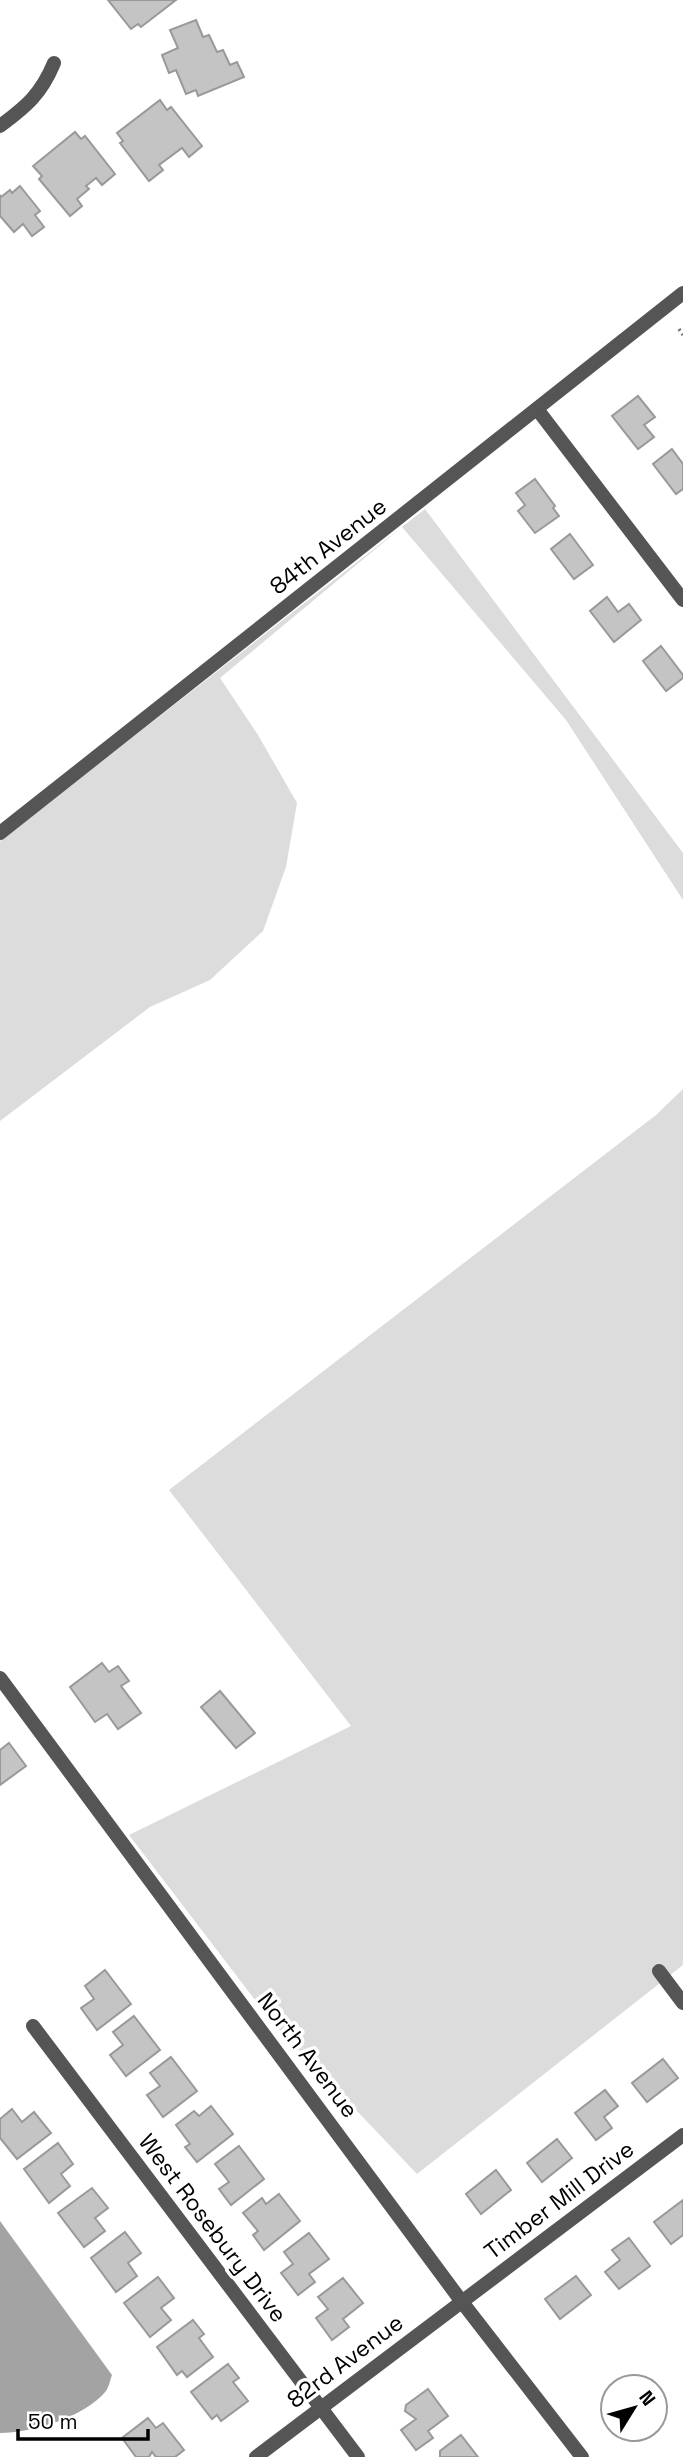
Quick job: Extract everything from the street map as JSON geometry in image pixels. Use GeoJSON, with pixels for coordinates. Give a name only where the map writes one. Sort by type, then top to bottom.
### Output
{"type":"FeatureCollection","features":[{"type":"Feature","properties":{"kind":"street"},"geometry":{"type":"LineString","coordinates":[[0,126],[29,104],[45,85],[54,63]]}},
{"type":"Feature","properties":{"kind":"street","name":"84th Avenue"},"geometry":{"type":"LineString","coordinates":[[0,833],[683,293]]}},
{"type":"Feature","properties":{"kind":"street"},"geometry":{"type":"LineString","coordinates":[[537,410],[683,600]]}},
{"type":"Feature","properties":{"kind":"street","name":"North Avenue"},"geometry":{"type":"LineString","coordinates":[[0,1678],[462,2302],[582,2457]]}},
{"type":"Feature","properties":{"kind":"street"},"geometry":{"type":"LineString","coordinates":[[659,1971],[683,2003]]}},
{"type":"Feature","properties":{"kind":"street","name":"West Rosebury Drive"},"geometry":{"type":"LineString","coordinates":[[33,2026],[358,2457]]}},
{"type":"Feature","properties":{"kind":"street","name":"Timber Mill Drive"},"geometry":{"type":"LineString","coordinates":[[462,2302],[683,2134]]}},
{"type":"Feature","properties":{"kind":"street","name":"82rd Avenue"},"geometry":{"type":"LineString","coordinates":[[256,2457],[462,2302]]}},
{"type":"Feature","properties":{"kind":"path"},"geometry":{"type":"LineString","coordinates":[[679,329],[683,335]]}},
{"type":"Feature","properties":{"kind":"shaded area"},"geometry":{"type":"Polygon","coordinates":[[[425,509],[683,853],[683,900],[566,720],[402,527],[425,509]]]}},
{"type":"Feature","properties":{"kind":"shaded area"},"geometry":{"type":"Polygon","coordinates":[[[402,527],[220,678],[258,735],[297,803],[286,867],[263,931],[210,980],[150,1007],[0,1121],[0,841],[402,527]]]}},
{"type":"Feature","properties":{"kind":"shaded area"},"geometry":{"type":"Polygon","coordinates":[[[683,1089],[683,1965],[417,2174],[271,2021],[129,1835],[351,1726],[169,1490],[656,1115],[683,1089]]]}},
{"type":"Feature","properties":{"kind":"shaded area"},"geometry":{"type":"Polygon","coordinates":[[[0,2221],[112,2375],[106,2391],[72,2416],[42,2427],[0,2433],[0,2221]]]}},
{"type":"Feature","properties":{"kind":"building"},"geometry":{"type":"Polygon","coordinates":[[[108,0],[176,0],[141,27],[138,24],[131,29],[108,0]]]}},
{"type":"Feature","properties":{"kind":"building"},"geometry":{"type":"Polygon","coordinates":[[[196,20],[203,37],[209,35],[217,52],[223,50],[230,65],[237,62],[244,77],[198,96],[196,90],[186,94],[176,70],[169,73],[162,55],[178,48],[170,30],[196,20]]]}},
{"type":"Feature","properties":{"kind":"building"},"geometry":{"type":"Polygon","coordinates":[[[160,100],[167,110],[171,107],[202,146],[189,157],[182,148],[159,165],[163,170],[149,181],[120,143],[123,141],[117,133],[160,100]]]}},
{"type":"Feature","properties":{"kind":"building"},"geometry":{"type":"Polygon","coordinates":[[[75,132],[81,139],[85,136],[115,174],[102,185],[96,178],[86,186],[89,189],[77,199],[82,206],[70,216],[39,179],[42,176],[33,166],[75,132]]]}},
{"type":"Feature","properties":{"kind":"building"},"geometry":{"type":"Polygon","coordinates":[[[20,186],[40,211],[35,215],[44,227],[32,236],[23,224],[14,232],[0,216],[0,195],[1,197],[10,190],[12,193],[20,186]]]}},
{"type":"Feature","properties":{"kind":"building"},"geometry":{"type":"Polygon","coordinates":[[[638,396],[655,417],[644,425],[654,437],[638,449],[612,416],[638,396]]]}},
{"type":"Feature","properties":{"kind":"building"},"geometry":{"type":"Polygon","coordinates":[[[672,449],[683,464],[683,489],[676,494],[653,464],[672,449]]]}},
{"type":"Feature","properties":{"kind":"building"},"geometry":{"type":"Polygon","coordinates":[[[535,479],[559,516],[535,533],[518,511],[525,505],[516,493],[535,479]]]}},
{"type":"Feature","properties":{"kind":"building"},"geometry":{"type":"Polygon","coordinates":[[[570,534],[593,565],[574,579],[551,549],[570,534]]]}},
{"type":"Feature","properties":{"kind":"building"},"geometry":{"type":"Polygon","coordinates":[[[607,597],[618,612],[629,604],[641,620],[614,642],[590,611],[607,597]]]}},
{"type":"Feature","properties":{"kind":"building"},"geometry":{"type":"Polygon","coordinates":[[[661,646],[683,675],[683,678],[666,691],[643,661],[661,646]]]}},
{"type":"Feature","properties":{"kind":"building"},"geometry":{"type":"Polygon","coordinates":[[[102,1663],[109,1672],[118,1666],[129,1681],[121,1686],[141,1713],[118,1729],[107,1714],[95,1722],[70,1687],[102,1663]]]}},
{"type":"Feature","properties":{"kind":"building"},"geometry":{"type":"Polygon","coordinates":[[[220,1691],[255,1733],[236,1748],[201,1707],[220,1691]]]}},
{"type":"Feature","properties":{"kind":"building"},"geometry":{"type":"Polygon","coordinates":[[[9,1743],[26,1766],[0,1785],[0,1750],[9,1743]]]}},
{"type":"Feature","properties":{"kind":"building"},"geometry":{"type":"Polygon","coordinates":[[[105,1970],[131,2004],[97,2030],[81,2008],[94,1999],[85,1986],[105,1970]]]}},
{"type":"Feature","properties":{"kind":"building"},"geometry":{"type":"Polygon","coordinates":[[[134,2016],[160,2050],[126,2076],[110,2055],[123,2045],[113,2032],[134,2016]]]}},
{"type":"Feature","properties":{"kind":"building"},"geometry":{"type":"Polygon","coordinates":[[[171,2057],[197,2091],[163,2117],[147,2095],[160,2086],[150,2073],[171,2057]]]}},
{"type":"Feature","properties":{"kind":"building"},"geometry":{"type":"Polygon","coordinates":[[[663,2059],[678,2078],[647,2102],[632,2083],[663,2059]]]}},
{"type":"Feature","properties":{"kind":"building"},"geometry":{"type":"Polygon","coordinates":[[[605,2090],[618,2106],[604,2117],[612,2128],[596,2140],[575,2113],[605,2090]]]}},
{"type":"Feature","properties":{"kind":"building"},"geometry":{"type":"Polygon","coordinates":[[[211,2106],[233,2134],[197,2162],[185,2147],[190,2144],[176,2125],[194,2111],[199,2116],[211,2106]]]}},
{"type":"Feature","properties":{"kind":"building"},"geometry":{"type":"Polygon","coordinates":[[[12,2109],[22,2122],[34,2112],[51,2133],[17,2159],[0,2138],[0,2119],[12,2109]]]}},
{"type":"Feature","properties":{"kind":"building"},"geometry":{"type":"Polygon","coordinates":[[[557,2139],[572,2158],[542,2182],[527,2163],[557,2139]]]}},
{"type":"Feature","properties":{"kind":"building"},"geometry":{"type":"Polygon","coordinates":[[[58,2143],[73,2164],[61,2174],[70,2186],[49,2203],[24,2169],[58,2143]]]}},
{"type":"Feature","properties":{"kind":"building"},"geometry":{"type":"Polygon","coordinates":[[[239,2146],[264,2179],[231,2205],[219,2189],[229,2182],[215,2164],[239,2146]]]}},
{"type":"Feature","properties":{"kind":"building"},"geometry":{"type":"Polygon","coordinates":[[[496,2170],[511,2190],[481,2214],[466,2194],[496,2170]]]}},
{"type":"Feature","properties":{"kind":"building"},"geometry":{"type":"Polygon","coordinates":[[[92,2188],[108,2208],[95,2218],[105,2231],[84,2247],[58,2213],[92,2188]]]}},
{"type":"Feature","properties":{"kind":"building"},"geometry":{"type":"Polygon","coordinates":[[[279,2194],[300,2221],[264,2250],[253,2235],[258,2231],[243,2213],[262,2198],[266,2204],[279,2194]]]}},
{"type":"Feature","properties":{"kind":"building"},"geometry":{"type":"Polygon","coordinates":[[[683,2200],[683,2235],[671,2244],[654,2222],[683,2200]]]}},
{"type":"Feature","properties":{"kind":"building"},"geometry":{"type":"Polygon","coordinates":[[[125,2232],[141,2253],[128,2263],[137,2276],[116,2292],[91,2258],[125,2232]]]}},
{"type":"Feature","properties":{"kind":"building"},"geometry":{"type":"Polygon","coordinates":[[[309,2233],[329,2259],[309,2274],[315,2282],[298,2295],[281,2273],[293,2264],[284,2252],[309,2233]]]}},
{"type":"Feature","properties":{"kind":"building"},"geometry":{"type":"Polygon","coordinates":[[[629,2238],[650,2266],[619,2289],[605,2272],[620,2260],[612,2250],[629,2238]]]}},
{"type":"Feature","properties":{"kind":"building"},"geometry":{"type":"Polygon","coordinates":[[[576,2276],[591,2295],[560,2319],[545,2299],[576,2276]]]}},
{"type":"Feature","properties":{"kind":"building"},"geometry":{"type":"Polygon","coordinates":[[[158,2277],[174,2298],[161,2308],[171,2320],[150,2337],[124,2303],[158,2277]]]}},
{"type":"Feature","properties":{"kind":"building"},"geometry":{"type":"Polygon","coordinates":[[[343,2278],[363,2303],[343,2319],[349,2327],[332,2340],[316,2318],[328,2309],[318,2297],[343,2278]]]}},
{"type":"Feature","properties":{"kind":"building"},"geometry":{"type":"Polygon","coordinates":[[[193,2320],[204,2334],[199,2338],[213,2357],[187,2377],[182,2371],[177,2375],[157,2347],[193,2320]]]}},
{"type":"Feature","properties":{"kind":"building"},"geometry":{"type":"Polygon","coordinates":[[[228,2364],[239,2378],[233,2382],[248,2401],[221,2421],[217,2415],[212,2419],[191,2392],[228,2364]]]}},
{"type":"Feature","properties":{"kind":"building"},"geometry":{"type":"Polygon","coordinates":[[[428,2389],[448,2416],[428,2431],[433,2438],[416,2450],[401,2430],[416,2419],[405,2411],[406,2405],[428,2389]]]}},
{"type":"Feature","properties":{"kind":"building"},"geometry":{"type":"Polygon","coordinates":[[[148,2418],[156,2428],[163,2423],[184,2450],[175,2457],[156,2457],[152,2452],[149,2457],[136,2457],[122,2438],[148,2418]]]}},
{"type":"Feature","properties":{"kind":"building"},"geometry":{"type":"Polygon","coordinates":[[[461,2435],[478,2457],[440,2457],[440,2451],[461,2435]]]}}]}
